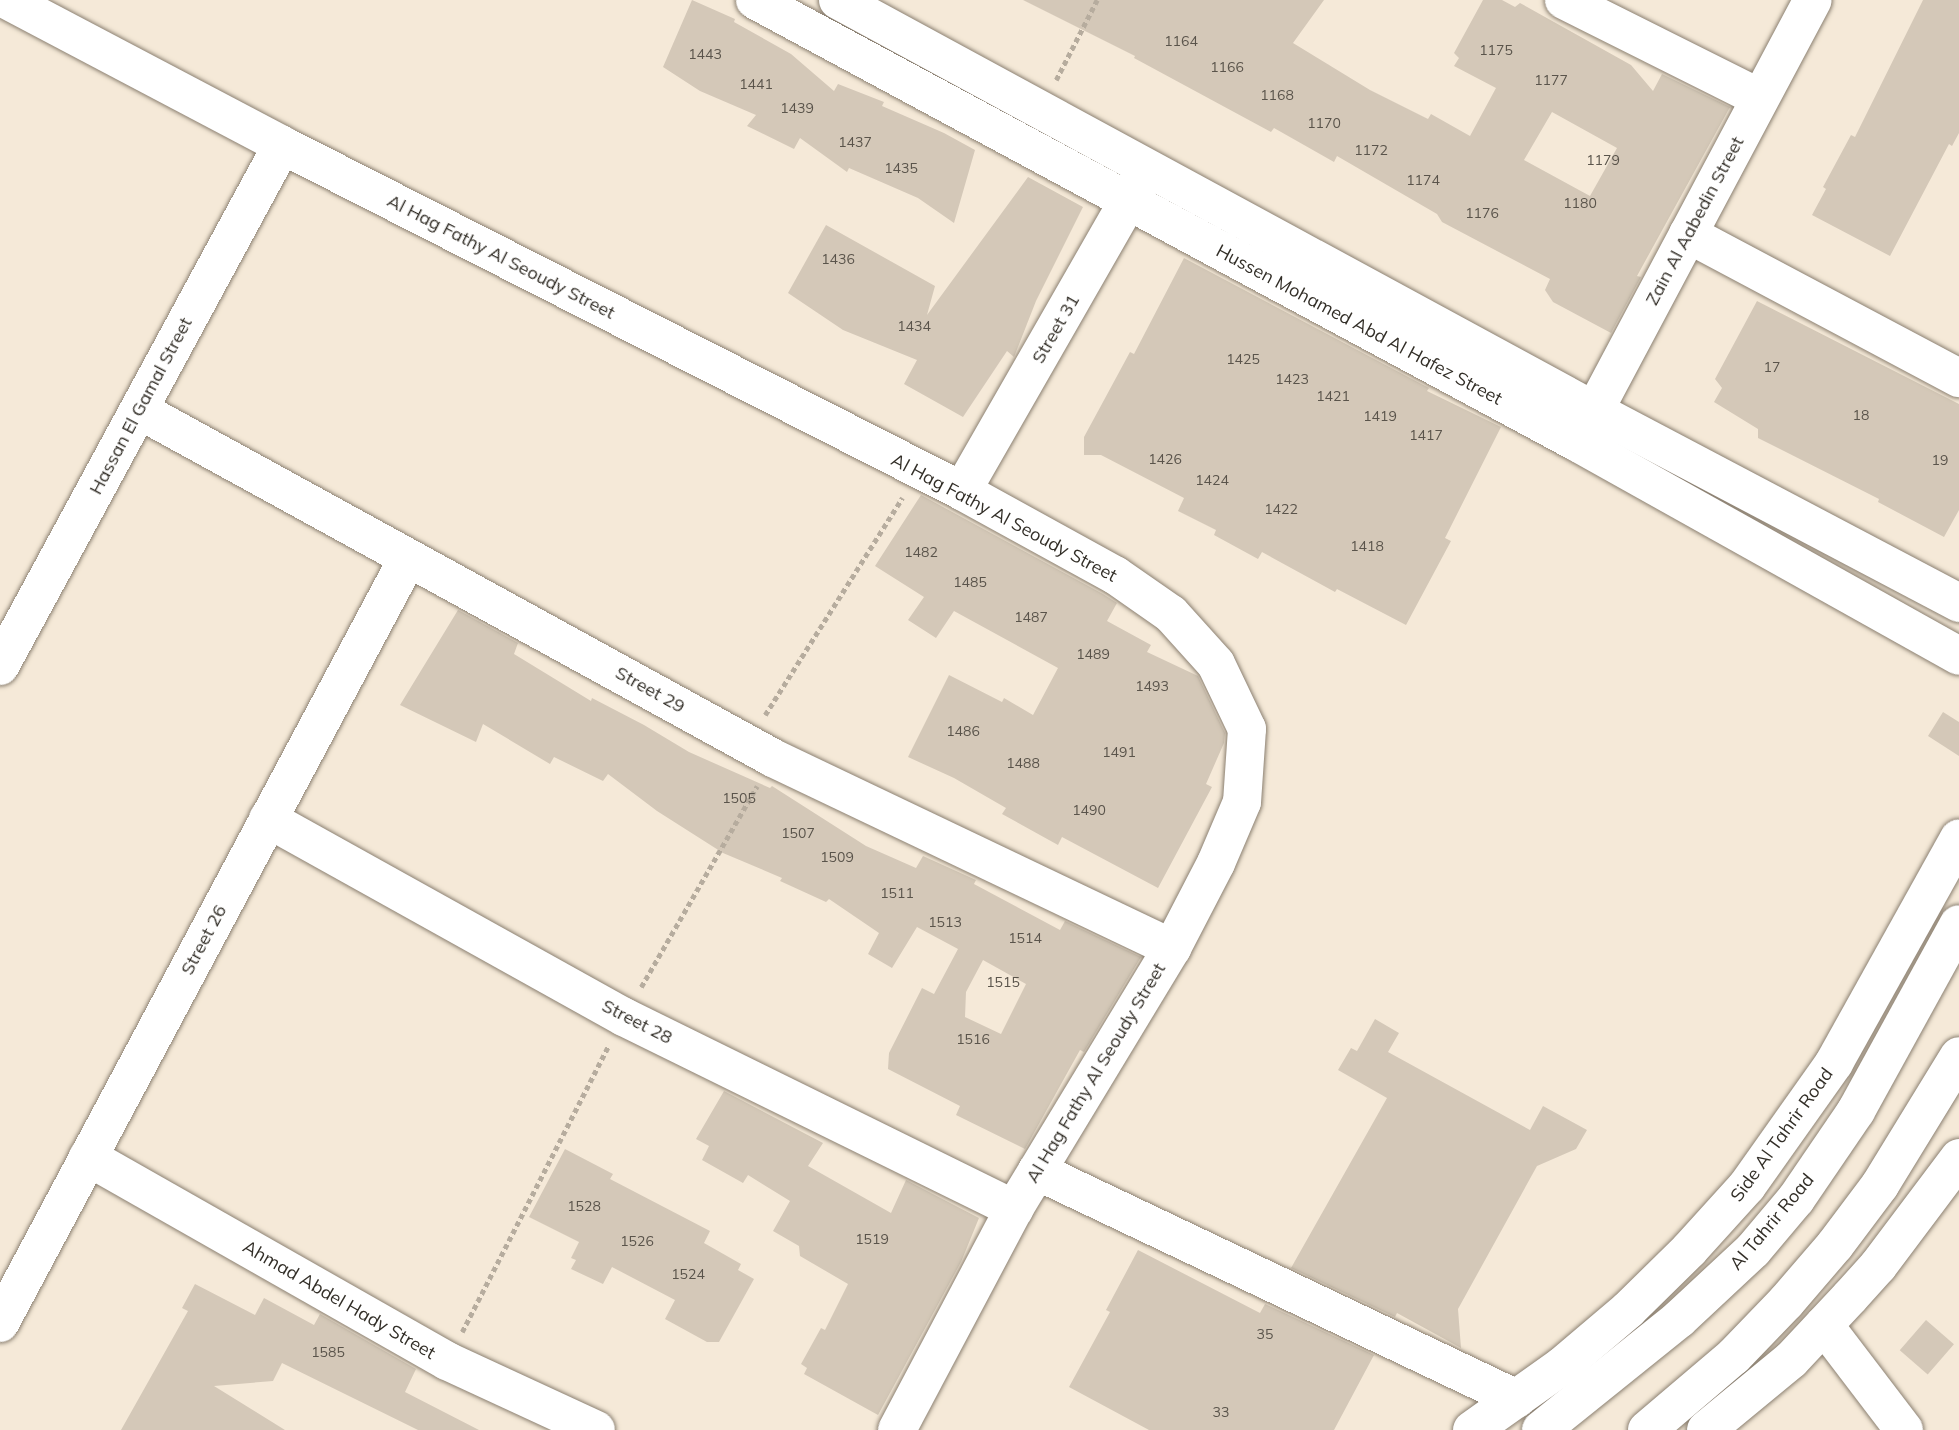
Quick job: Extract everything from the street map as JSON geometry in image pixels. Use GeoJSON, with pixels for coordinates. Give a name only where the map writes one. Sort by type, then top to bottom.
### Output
{"type":"FeatureCollection","features":[{"type":"Feature","properties":{"kind":"street","name":"Al Hag Fathy Al Seoudy Street"},"geometry":{"type":"LineString","coordinates":[[7,0],[282,145],[962,491],[1115,575],[1171,614],[1216,664],[1247,729],[1242,802],[1216,863],[1172,948],[1014,1209],[897,1430]]}},
{"type":"Feature","properties":{"kind":"street","name":"Hussen Mohamed Abd Al Hafez Street"},"geometry":{"type":"LineString","coordinates":[[755,0],[1130,201],[1586,427],[1959,603]]}},
{"type":"Feature","properties":{"kind":"street","name":"Hussen Mohamed Abd Al Hafez Street"},"geometry":{"type":"LineString","coordinates":[[838,0],[1146,166],[1586,427],[1959,656]]}},
{"type":"Feature","properties":{"kind":"street"},"geometry":{"type":"LineString","coordinates":[[1564,0],[1760,98]]}},
{"type":"Feature","properties":{"kind":"street","name":"Zain Al Aabedin Street"},"geometry":{"type":"LineString","coordinates":[[1586,427],[1813,0]]}},
{"type":"Feature","properties":{"kind":"street","name":"Hassan El Gamal Street"},"geometry":{"type":"LineString","coordinates":[[0,666],[282,145]]}},
{"type":"Feature","properties":{"kind":"street","name":"Street 31"},"geometry":{"type":"LineString","coordinates":[[962,491],[1130,201],[1146,166]]}},
{"type":"Feature","properties":{"kind":"street"},"geometry":{"type":"LineString","coordinates":[[1688,234],[1959,378]]}},
{"type":"Feature","properties":{"kind":"street","name":"Street 29"},"geometry":{"type":"LineString","coordinates":[[139,410],[760,750],[1172,948]]}},
{"type":"Feature","properties":{"kind":"street","name":"Street 26"},"geometry":{"type":"LineString","coordinates":[[0,1323],[408,558]]}},
{"type":"Feature","properties":{"kind":"street","name":"Street 28"},"geometry":{"type":"LineString","coordinates":[[268,819],[624,1017],[1014,1209]]}},
{"type":"Feature","properties":{"kind":"street","name":"Side Al Tahrir Road"},"geometry":{"type":"LineString","coordinates":[[1472,1430],[1517,1399],[1628,1310],[1747,1186],[1834,1063],[1959,838]]}},
{"type":"Feature","properties":{"kind":"street","name":"Al Tahrir Road"},"geometry":{"type":"LineString","coordinates":[[1541,1430],[1644,1350],[1754,1250],[1796,1199],[1856,1111],[1959,924]]}},
{"type":"Feature","properties":{"kind":"street"},"geometry":{"type":"LineString","coordinates":[[1647,1430],[1734,1356],[1786,1302],[1835,1245],[1880,1185],[1959,1056]]}},
{"type":"Feature","properties":{"kind":"street","name":"Ahmad Abdel Hady Street"},"geometry":{"type":"LineString","coordinates":[[88,1157],[447,1361],[596,1430]]}},
{"type":"Feature","properties":{"kind":"street"},"geometry":{"type":"LineString","coordinates":[[1706,1430],[1791,1360],[1824,1325],[1878,1266],[1959,1158]]}},
{"type":"Feature","properties":{"kind":"street"},"geometry":{"type":"LineString","coordinates":[[1037,1171],[1517,1399]]}},
{"type":"Feature","properties":{"kind":"street"},"geometry":{"type":"LineString","coordinates":[[1662,1277],[1754,1250]]}},
{"type":"Feature","properties":{"kind":"street"},"geometry":{"type":"LineString","coordinates":[[1824,1325],[1904,1430]]}},
{"type":"Feature","properties":{"kind":"path"},"geometry":{"type":"LineString","coordinates":[[1041,108],[1097,0]]}},
{"type":"Feature","properties":{"kind":"path"},"geometry":{"type":"LineString","coordinates":[[447,1361],[760,750],[919,471]]}},
{"type":"Feature","properties":{"kind":"building"},"geometry":{"type":"Polygon","coordinates":[[[692,0],[735,19],[734,22],[791,54],[834,91],[838,84],[884,102],[882,106],[944,133],[975,150],[954,223],[918,198],[849,168],[847,172],[800,138],[794,149],[747,126],[756,115],[700,91],[663,67],[692,0]]]}},
{"type":"Feature","properties":{"kind":"building"},"geometry":{"type":"Polygon","coordinates":[[[1023,0],[1324,0],[1293,43],[1370,90],[1428,119],[1431,114],[1470,136],[1496,88],[1454,66],[1459,58],[1454,53],[1483,0],[1502,0],[1515,7],[1520,3],[1631,65],[1653,91],[1662,74],[1730,107],[1637,276],[1641,277],[1611,333],[1553,302],[1545,290],[1550,279],[1442,222],[1437,214],[1337,156],[1334,162],[1274,128],[1271,132],[1134,58],[1135,56],[1023,0]],[[1552,112],[1524,160],[1590,196],[1617,148],[1552,112]]]}},
{"type":"Feature","properties":{"kind":"building"},"geometry":{"type":"Polygon","coordinates":[[[1923,0],[1959,0],[1959,133],[1952,146],[1949,144],[1890,256],[1812,215],[1826,189],[1823,187],[1851,135],[1855,137],[1923,0]]]}},
{"type":"Feature","properties":{"kind":"building"},"geometry":{"type":"Polygon","coordinates":[[[1028,177],[1083,207],[1036,301],[1014,357],[1007,351],[963,417],[904,384],[917,360],[843,330],[788,293],[826,225],[935,286],[927,315],[1028,177]]]}},
{"type":"Feature","properties":{"kind":"building"},"geometry":{"type":"Polygon","coordinates":[[[1184,258],[1429,388],[1427,391],[1501,427],[1445,538],[1451,541],[1406,625],[1337,589],[1335,592],[1262,552],[1258,559],[1214,535],[1216,530],[1178,511],[1184,498],[1101,455],[1084,455],[1084,437],[1130,352],[1134,354],[1184,258]]]}},
{"type":"Feature","properties":{"kind":"building"},"geometry":{"type":"Polygon","coordinates":[[[1757,301],[1959,404],[1959,510],[1944,537],[1878,502],[1879,499],[1758,438],[1758,429],[1714,402],[1722,388],[1715,379],[1757,301]]]}},
{"type":"Feature","properties":{"kind":"building"},"geometry":{"type":"Polygon","coordinates":[[[921,495],[1117,603],[1107,621],[1151,645],[1147,652],[1198,676],[1225,733],[1224,743],[1206,784],[1212,787],[1158,888],[1062,837],[1058,845],[1002,814],[1006,808],[954,778],[908,757],[949,675],[1002,702],[1004,698],[1033,715],[1058,668],[954,611],[936,638],[908,620],[924,597],[875,566],[921,495]]]}},
{"type":"Feature","properties":{"kind":"building"},"geometry":{"type":"Polygon","coordinates":[[[458,610],[518,643],[514,654],[591,701],[592,698],[644,725],[689,752],[770,788],[772,786],[866,846],[916,868],[923,856],[976,880],[974,884],[1060,930],[1065,921],[1141,957],[1084,1052],[1080,1050],[1025,1149],[956,1115],[960,1106],[888,1069],[889,1053],[922,988],[934,994],[958,949],[917,927],[892,968],[868,954],[879,933],[829,899],[826,902],[780,881],[782,878],[723,853],[657,811],[608,774],[603,781],[554,757],[550,764],[483,724],[476,742],[400,705],[458,610]],[[983,960],[966,992],[965,1017],[1001,1034],[1026,984],[983,960]]]}},
{"type":"Feature","properties":{"kind":"building"},"geometry":{"type":"Polygon","coordinates":[[[1943,712],[1959,722],[1959,756],[1928,736],[1943,712]]]}},
{"type":"Feature","properties":{"kind":"building"},"geometry":{"type":"Polygon","coordinates":[[[1375,1019],[1399,1033],[1388,1052],[1530,1130],[1543,1106],[1587,1130],[1576,1149],[1537,1166],[1458,1309],[1461,1348],[1397,1313],[1395,1317],[1291,1268],[1387,1098],[1338,1070],[1351,1048],[1357,1051],[1375,1019]]]}},
{"type":"Feature","properties":{"kind":"building"},"geometry":{"type":"Polygon","coordinates":[[[724,1091],[823,1143],[808,1166],[891,1213],[906,1180],[979,1218],[961,1262],[878,1415],[804,1374],[807,1368],[801,1364],[821,1328],[825,1330],[848,1284],[800,1256],[799,1246],[773,1231],[790,1201],[748,1175],[743,1183],[702,1160],[709,1146],[696,1139],[724,1091]]]}},
{"type":"Feature","properties":{"kind":"building"},"geometry":{"type":"Polygon","coordinates":[[[565,1149],[613,1174],[610,1179],[710,1231],[704,1243],[741,1264],[738,1270],[754,1279],[719,1342],[707,1342],[665,1319],[675,1300],[612,1267],[603,1284],[571,1269],[576,1260],[571,1258],[579,1242],[529,1217],[565,1149]]]}},
{"type":"Feature","properties":{"kind":"building"},"geometry":{"type":"Polygon","coordinates":[[[1138,1250],[1260,1313],[1265,1304],[1374,1355],[1334,1430],[1149,1430],[1069,1387],[1110,1312],[1106,1310],[1138,1250]]]}},
{"type":"Feature","properties":{"kind":"building"},"geometry":{"type":"Polygon","coordinates":[[[195,1284],[255,1315],[264,1298],[314,1325],[320,1314],[416,1369],[405,1392],[479,1430],[418,1430],[282,1363],[273,1381],[214,1386],[285,1430],[121,1430],[188,1311],[182,1308],[195,1284]]]}},
{"type":"Feature","properties":{"kind":"building"},"geometry":{"type":"Polygon","coordinates":[[[1926,1320],[1954,1344],[1928,1374],[1900,1350],[1926,1320]]]}}]}
